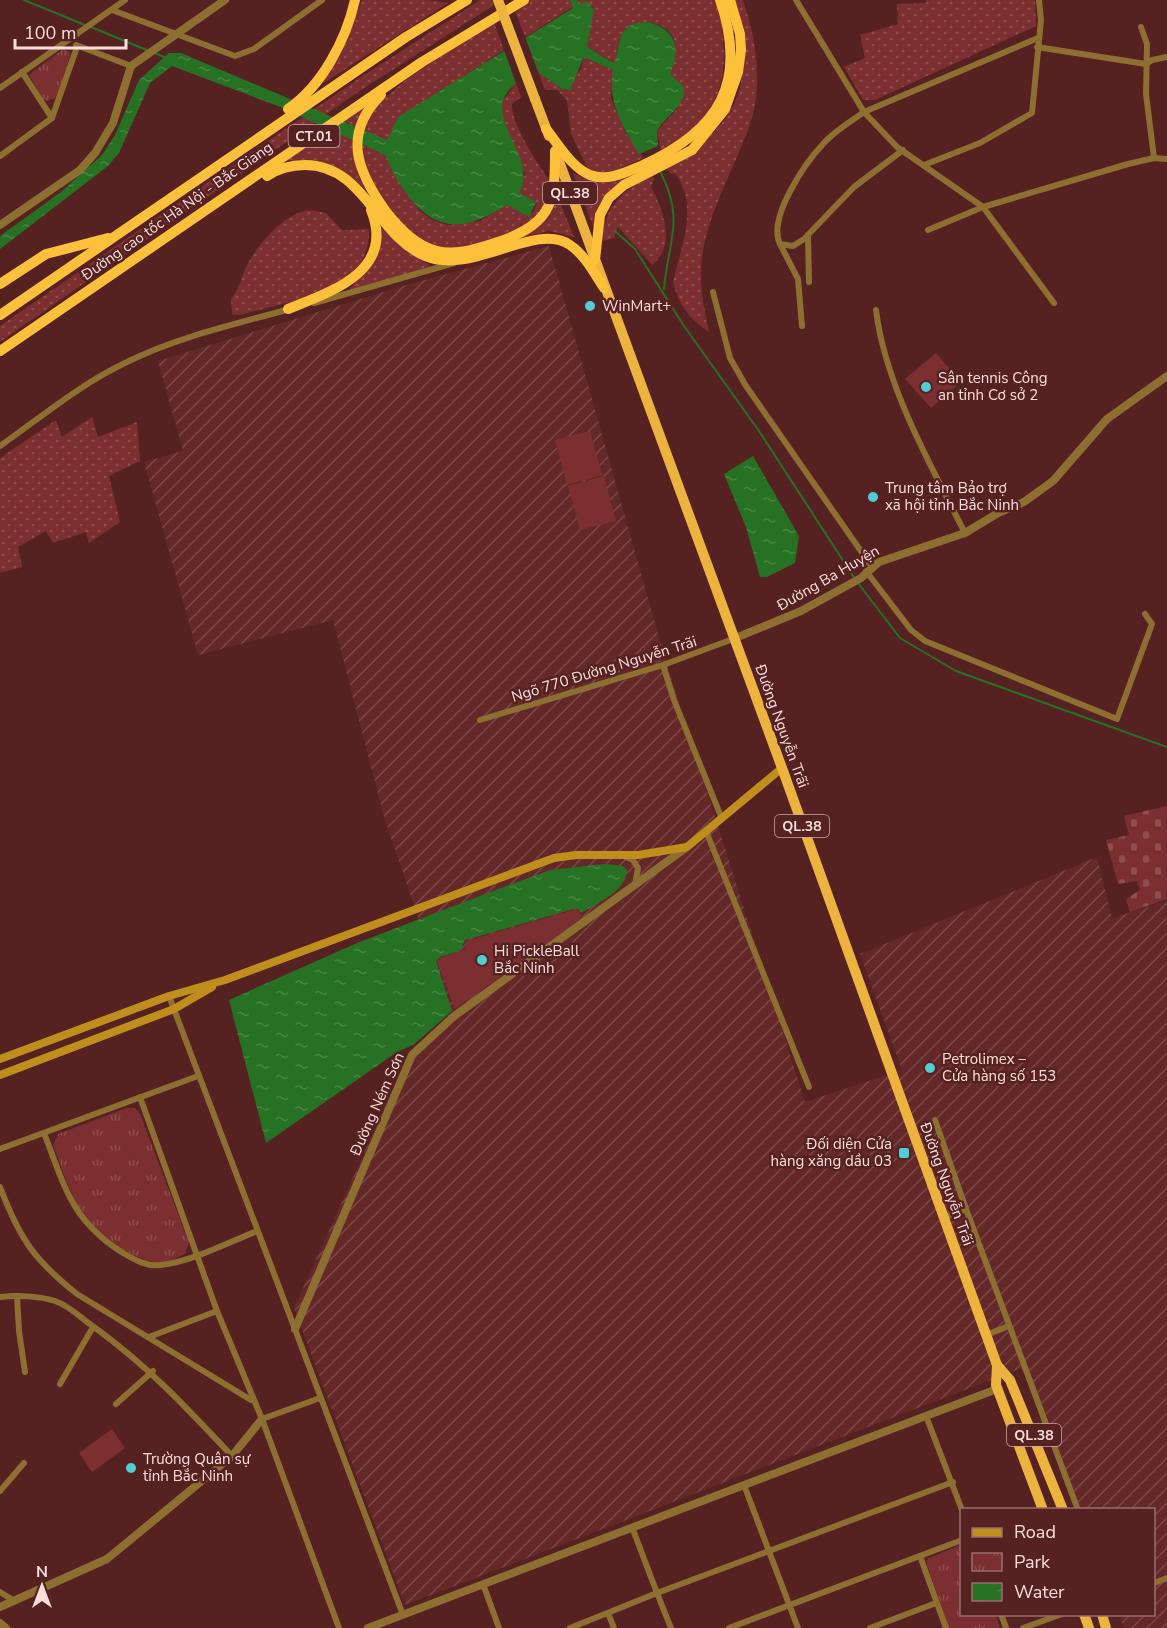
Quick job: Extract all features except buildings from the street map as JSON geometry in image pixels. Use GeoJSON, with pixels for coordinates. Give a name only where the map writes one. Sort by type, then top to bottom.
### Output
{"type":"FeatureCollection","features":[{"type":"Feature","properties":{"kind":"highway"},"geometry":{"type":"LineString","coordinates":[[165,201],[194,174],[295,104],[303,96],[332,59],[344,34],[355,0]]}},
{"type":"Feature","properties":{"kind":"highway","name":"Đường cao tốc Hà Nội - Bắc Giang"},"geometry":{"type":"LineString","coordinates":[[0,315],[406,37],[467,0]]}},
{"type":"Feature","properties":{"kind":"highway","name":"Đường Nguyễn Trãi"},"geometry":{"type":"LineString","coordinates":[[498,0],[782,768],[997,1365],[997,1389],[1043,1508]]}},
{"type":"Feature","properties":{"kind":"highway","name":"Đường cao tốc Hà Nội - Bắc Giang"},"geometry":{"type":"LineString","coordinates":[[0,351],[422,62],[524,0]]}},
{"type":"Feature","properties":{"kind":"highway"},"geometry":{"type":"LineString","coordinates":[[546,129],[580,170],[597,177],[624,173],[689,140],[710,118],[727,82],[731,41],[720,0]]}},
{"type":"Feature","properties":{"kind":"highway"},"geometry":{"type":"LineString","coordinates":[[595,260],[600,215],[609,198],[631,181],[692,150],[725,109],[738,72],[741,50],[738,25],[730,0]]}},
{"type":"Feature","properties":{"kind":"highway"},"geometry":{"type":"LineString","coordinates":[[490,21],[376,99],[364,116],[358,131],[358,154],[362,172],[378,200],[408,236],[430,249],[459,252],[475,250],[518,235],[542,218],[554,193],[555,151]]}},
{"type":"Feature","properties":{"kind":"highway"},"geometry":{"type":"LineString","coordinates":[[107,278],[140,263],[276,170],[284,167],[310,165],[334,171],[351,182],[391,231],[411,248],[433,259],[462,261],[532,241],[552,239],[565,242],[577,250],[604,288]]}},
{"type":"Feature","properties":{"kind":"highway"},"geometry":{"type":"LineString","coordinates":[[288,309],[328,293],[358,276],[372,254],[375,241],[375,222],[367,201]]}},
{"type":"Feature","properties":{"kind":"highway"},"geometry":{"type":"LineString","coordinates":[[0,284],[46,254],[114,236]]}},
{"type":"Feature","properties":{"kind":"highway","name":"Đường Nguyễn Trãi"},"geometry":{"type":"LineString","coordinates":[[997,1365],[1010,1380],[1063,1508]]}},
{"type":"Feature","properties":{"kind":"main road","name":"Đường Ném Sơn"},"geometry":{"type":"LineString","coordinates":[[687,847],[782,768]]}},
{"type":"Feature","properties":{"kind":"main road"},"geometry":{"type":"LineString","coordinates":[[0,1059],[169,996],[225,980],[554,858],[576,855],[654,854],[687,847]]}},
{"type":"Feature","properties":{"kind":"main road"},"geometry":{"type":"LineString","coordinates":[[0,1076],[174,1009],[225,980]]}},
{"type":"Feature","properties":{"kind":"main road"},"geometry":{"type":"LineString","coordinates":[[64,1035],[70,1049]]}},
{"type":"Feature","properties":{"kind":"street"},"geometry":{"type":"LineString","coordinates":[[0,88],[125,0]]}},
{"type":"Feature","properties":{"kind":"street"},"geometry":{"type":"LineString","coordinates":[[0,225],[80,170],[95,153],[113,123],[131,66],[225,0]]}},
{"type":"Feature","properties":{"kind":"street"},"geometry":{"type":"LineString","coordinates":[[112,10],[230,55],[242,55],[254,49],[322,0]]}},
{"type":"Feature","properties":{"kind":"street"},"geometry":{"type":"LineString","coordinates":[[796,0],[864,112],[903,150],[983,207],[1054,303]]}},
{"type":"Feature","properties":{"kind":"street"},"geometry":{"type":"LineString","coordinates":[[924,165],[980,142],[1032,112],[1041,20],[1039,0]]}},
{"type":"Feature","properties":{"kind":"street"},"geometry":{"type":"LineString","coordinates":[[1142,27],[1146,36],[1148,116],[1154,158]]}},
{"type":"Feature","properties":{"kind":"street"},"geometry":{"type":"LineString","coordinates":[[0,156],[52,118],[77,46],[75,37]]}},
{"type":"Feature","properties":{"kind":"street"},"geometry":{"type":"LineString","coordinates":[[802,326],[798,279],[777,237],[779,220],[798,176],[824,142],[864,112],[1038,38]]}},
{"type":"Feature","properties":{"kind":"street"},"geometry":{"type":"LineString","coordinates":[[77,46],[131,66]]}},
{"type":"Feature","properties":{"kind":"street"},"geometry":{"type":"LineString","coordinates":[[1037,47],[1146,64],[1152,60],[1167,57]]}},
{"type":"Feature","properties":{"kind":"street"},"geometry":{"type":"LineString","coordinates":[[22,72],[52,118]]}},
{"type":"Feature","properties":{"kind":"street"},"geometry":{"type":"LineString","coordinates":[[780,244],[793,246],[808,235],[854,187],[903,150]]}},
{"type":"Feature","properties":{"kind":"street"},"geometry":{"type":"LineString","coordinates":[[928,230],[983,207],[1154,158],[1167,159]]}},
{"type":"Feature","properties":{"kind":"street"},"geometry":{"type":"LineString","coordinates":[[808,235],[809,282]]}},
{"type":"Feature","properties":{"kind":"street"},"geometry":{"type":"LineString","coordinates":[[0,446],[99,377],[125,362],[288,309],[462,261]]}},
{"type":"Feature","properties":{"kind":"street"},"geometry":{"type":"LineString","coordinates":[[713,292],[730,358],[746,386],[867,572],[911,630],[925,641],[1117,719],[1152,624],[1145,614]]}},
{"type":"Feature","properties":{"kind":"street"},"geometry":{"type":"LineString","coordinates":[[876,310],[879,333],[891,372],[965,533]]}},
{"type":"Feature","properties":{"kind":"street","name":"Đường Ba Huyện"},"geometry":{"type":"LineString","coordinates":[[734,639],[780,621],[845,587],[867,572],[965,533],[1047,487],[1107,418],[1167,376]]}},
{"type":"Feature","properties":{"kind":"street","name":"Ngõ 770 Đường Nguyễn Trãi"},"geometry":{"type":"LineString","coordinates":[[480,720],[663,665],[734,639]]}},
{"type":"Feature","properties":{"kind":"street"},"geometry":{"type":"LineString","coordinates":[[663,665],[674,700],[722,819]]}},
{"type":"Feature","properties":{"kind":"street"},"geometry":{"type":"LineString","coordinates":[[706,831],[809,1086]]}},
{"type":"Feature","properties":{"kind":"street","name":"Đường Ném Sơn"},"geometry":{"type":"LineString","coordinates":[[295,1329],[412,1055],[453,1017],[687,847]]}},
{"type":"Feature","properties":{"kind":"street"},"geometry":{"type":"LineString","coordinates":[[623,855],[637,864],[639,875],[635,885]]}},
{"type":"Feature","properties":{"kind":"street"},"geometry":{"type":"LineString","coordinates":[[169,996],[403,1615]]}},
{"type":"Feature","properties":{"kind":"street"},"geometry":{"type":"LineString","coordinates":[[0,1149],[198,1076]]}},
{"type":"Feature","properties":{"kind":"street"},"geometry":{"type":"LineString","coordinates":[[140,1098],[196,1254],[252,1400],[262,1419],[339,1628]]}},
{"type":"Feature","properties":{"kind":"street"},"geometry":{"type":"LineString","coordinates":[[935,1120],[1078,1508]]}},
{"type":"Feature","properties":{"kind":"street"},"geometry":{"type":"LineString","coordinates":[[44,1133],[73,1207],[102,1240],[138,1261],[151,1265],[172,1263],[257,1231]]}},
{"type":"Feature","properties":{"kind":"street"},"geometry":{"type":"LineString","coordinates":[[0,1187],[18,1231],[42,1265],[77,1294],[252,1400]]}},
{"type":"Feature","properties":{"kind":"street"},"geometry":{"type":"LineString","coordinates":[[944,1218],[966,1209]]}},
{"type":"Feature","properties":{"kind":"street"},"geometry":{"type":"LineString","coordinates":[[17,1296],[25,1372]]}},
{"type":"Feature","properties":{"kind":"street"},"geometry":{"type":"LineString","coordinates":[[0,1297],[17,1296],[55,1301],[93,1327],[132,1354],[161,1381],[232,1456]]}},
{"type":"Feature","properties":{"kind":"street"},"geometry":{"type":"LineString","coordinates":[[148,1337],[218,1311]]}},
{"type":"Feature","properties":{"kind":"street"},"geometry":{"type":"LineString","coordinates":[[986,1335],[1010,1326]]}},
{"type":"Feature","properties":{"kind":"street"},"geometry":{"type":"LineString","coordinates":[[60,1384],[93,1327]]}},
{"type":"Feature","properties":{"kind":"street"},"geometry":{"type":"LineString","coordinates":[[116,1404],[153,1371]]}},
{"type":"Feature","properties":{"kind":"street"},"geometry":{"type":"LineString","coordinates":[[368,1628],[997,1389]]}},
{"type":"Feature","properties":{"kind":"street"},"geometry":{"type":"LineString","coordinates":[[0,1608],[107,1559],[232,1456],[262,1419],[320,1398]]}},
{"type":"Feature","properties":{"kind":"street"},"geometry":{"type":"LineString","coordinates":[[926,1416],[962,1508]]}},
{"type":"Feature","properties":{"kind":"street"},"geometry":{"type":"LineString","coordinates":[[1035,1439],[1049,1433]]}},
{"type":"Feature","properties":{"kind":"street"},"geometry":{"type":"LineString","coordinates":[[0,1491],[24,1463]]}},
{"type":"Feature","properties":{"kind":"street"},"geometry":{"type":"LineString","coordinates":[[570,1628],[953,1482]]}},
{"type":"Feature","properties":{"kind":"street"},"geometry":{"type":"LineString","coordinates":[[744,1485],[798,1628]]}},
{"type":"Feature","properties":{"kind":"street"},"geometry":{"type":"LineString","coordinates":[[632,1527],[671,1628]]}},
{"type":"Feature","properties":{"kind":"street"},"geometry":{"type":"LineString","coordinates":[[729,1628],[960,1541]]}},
{"type":"Feature","properties":{"kind":"street"},"geometry":{"type":"LineString","coordinates":[[920,1556],[946,1628]]}},
{"type":"Feature","properties":{"kind":"street"},"geometry":{"type":"LineString","coordinates":[[483,1584],[499,1628]]}},
{"type":"Feature","properties":{"kind":"street"},"geometry":{"type":"LineString","coordinates":[[0,1592],[14,1600]]}},
{"type":"Feature","properties":{"kind":"street"},"geometry":{"type":"LineString","coordinates":[[870,1628],[936,1603]]}},
{"type":"Feature","properties":{"kind":"street"},"geometry":{"type":"LineString","coordinates":[[608,1613],[614,1628]]}},
{"type":"Feature","properties":{"kind":"street"},"geometry":{"type":"LineString","coordinates":[[1023,1628],[1056,1616]]}},
{"type":"Feature","properties":{"kind":"shaded area"},"geometry":{"type":"Polygon","coordinates":[[[549,246],[664,655],[805,1102],[902,1070],[860,954],[1097,857],[1112,918],[1167,901],[1167,1628],[1124,1628],[1119,1616],[1155,1616],[1155,1508],[1080,1508],[1027,1366],[405,1605],[294,1308],[410,1051],[451,1014],[384,817],[333,620],[198,655],[144,462],[183,451],[158,361],[406,285],[549,246]]]}},
{"type":"Feature","properties":{"kind":"green space"},"geometry":{"type":"Polygon","coordinates":[[[362,0],[428,0],[448,3],[322,84],[343,50],[362,0]]]}},
{"type":"Feature","properties":{"kind":"green space"},"geometry":{"type":"Polygon","coordinates":[[[480,0],[502,0],[358,92],[0,342],[0,326],[358,79],[480,0]]]}},
{"type":"Feature","properties":{"kind":"green space"},"geometry":{"type":"Polygon","coordinates":[[[529,0],[570,0],[573,7],[525,37],[514,9],[529,0]]]}},
{"type":"Feature","properties":{"kind":"green space"},"geometry":{"type":"Polygon","coordinates":[[[577,0],[716,0],[723,35],[723,69],[714,102],[693,131],[661,151],[657,131],[678,108],[670,76],[675,50],[671,34],[665,28],[651,23],[643,22],[628,27],[620,39],[615,63],[587,47],[593,7],[578,4],[577,0]]]}},
{"type":"Feature","properties":{"kind":"green space"},"geometry":{"type":"Polygon","coordinates":[[[733,0],[743,0],[752,32],[757,65],[756,98],[748,130],[719,198],[703,250],[701,284],[709,332],[686,311],[673,282],[684,241],[687,214],[683,187],[676,174],[670,173],[667,168],[705,140],[726,117],[734,104],[739,90],[742,65],[733,0]]]}},
{"type":"Feature","properties":{"kind":"green space"},"geometry":{"type":"Polygon","coordinates":[[[927,0],[1035,0],[1036,26],[875,100],[863,100],[844,67],[865,58],[860,35],[898,24],[897,4],[926,3],[927,0]]]}},
{"type":"Feature","properties":{"kind":"green space"},"geometry":{"type":"Polygon","coordinates":[[[494,22],[504,50],[467,74],[387,141],[364,130],[372,114],[401,84],[494,22]]]}},
{"type":"Feature","properties":{"kind":"green space"},"geometry":{"type":"Polygon","coordinates":[[[63,49],[70,52],[70,56],[57,97],[47,101],[43,99],[29,75],[63,49]]]}},
{"type":"Feature","properties":{"kind":"green space"},"geometry":{"type":"Polygon","coordinates":[[[584,57],[613,70],[611,98],[625,132],[644,158],[611,172],[596,172],[588,169],[571,134],[567,100],[557,90],[545,90],[538,72],[562,89],[581,69],[584,57]]]}},
{"type":"Feature","properties":{"kind":"green space"},"geometry":{"type":"Polygon","coordinates":[[[516,83],[521,97],[512,104],[516,122],[533,156],[551,182],[544,208],[524,226],[476,245],[446,248],[421,240],[396,218],[376,190],[369,174],[363,145],[385,155],[419,210],[432,220],[448,225],[480,221],[507,205],[533,213],[536,205],[519,193],[525,174],[502,116],[502,102],[516,83]]]}},
{"type":"Feature","properties":{"kind":"green space"},"geometry":{"type":"Polygon","coordinates":[[[369,100],[356,146],[357,168],[367,192],[352,178],[326,164],[283,160],[369,100]]]}},
{"type":"Feature","properties":{"kind":"green space"},"geometry":{"type":"Polygon","coordinates":[[[573,173],[584,178],[633,174],[624,181],[594,229],[573,173]]]}},
{"type":"Feature","properties":{"kind":"green space"},"geometry":{"type":"Polygon","coordinates":[[[652,175],[654,179],[651,187],[663,216],[666,238],[660,257],[652,265],[618,227],[614,238],[603,241],[604,229],[611,209],[632,187],[652,175]]]}},
{"type":"Feature","properties":{"kind":"green space"},"geometry":{"type":"Polygon","coordinates":[[[558,197],[574,237],[549,231],[524,237],[547,218],[558,197]]]}},
{"type":"Feature","properties":{"kind":"green space"},"geometry":{"type":"Polygon","coordinates":[[[309,210],[326,213],[342,230],[369,229],[366,250],[357,269],[347,279],[323,291],[280,305],[239,315],[232,314],[231,299],[258,248],[281,223],[309,210]]]}},
{"type":"Feature","properties":{"kind":"green space"},"geometry":{"type":"Polygon","coordinates":[[[380,226],[402,248],[431,266],[348,291],[369,266],[380,226]]]}},
{"type":"Feature","properties":{"kind":"green space"},"geometry":{"type":"Polygon","coordinates":[[[936,353],[961,382],[931,408],[905,379],[936,353]]]}},
{"type":"Feature","properties":{"kind":"green space"},"geometry":{"type":"Polygon","coordinates":[[[92,417],[98,437],[137,422],[140,461],[109,476],[120,522],[89,543],[86,532],[53,543],[46,531],[18,547],[22,567],[0,573],[0,458],[56,420],[62,437],[92,417]]]}},
{"type":"Feature","properties":{"kind":"green space"},"geometry":{"type":"Polygon","coordinates":[[[590,431],[602,475],[567,485],[555,440],[590,431]]]}},
{"type":"Feature","properties":{"kind":"green space"},"geometry":{"type":"Polygon","coordinates":[[[604,476],[616,521],[580,530],[568,486],[604,476]]]}},
{"type":"Feature","properties":{"kind":"green space"},"geometry":{"type":"Polygon","coordinates":[[[1167,806],[1167,899],[1130,912],[1126,899],[1140,890],[1137,881],[1118,884],[1106,840],[1129,835],[1124,816],[1167,806]]]}},
{"type":"Feature","properties":{"kind":"green space","name":"Hi PickleBall Bắc Ninh"},"geometry":{"type":"Polygon","coordinates":[[[577,909],[583,918],[455,1009],[437,961],[440,958],[466,949],[466,941],[577,909]]]}},
{"type":"Feature","properties":{"kind":"green space"},"geometry":{"type":"Polygon","coordinates":[[[127,1108],[135,1108],[140,1114],[189,1243],[185,1254],[174,1259],[154,1262],[134,1256],[95,1229],[77,1205],[53,1145],[58,1134],[127,1108]]]}},
{"type":"Feature","properties":{"kind":"green space"},"geometry":{"type":"Polygon","coordinates":[[[112,1429],[125,1448],[92,1472],[79,1453],[112,1429]]]}},
{"type":"Feature","properties":{"kind":"green space"},"geometry":{"type":"Polygon","coordinates":[[[960,1545],[960,1616],[996,1616],[1000,1628],[949,1628],[927,1565],[927,1559],[960,1545]]]}},
{"type":"Feature","properties":{"kind":"water"},"geometry":{"type":"Polygon","coordinates":[[[570,0],[577,0],[579,4],[587,1],[594,10],[587,47],[614,63],[621,35],[629,26],[643,22],[665,30],[671,35],[676,50],[670,74],[684,87],[684,94],[679,105],[657,131],[658,146],[639,154],[622,124],[614,103],[613,70],[584,57],[570,90],[562,89],[538,72],[515,85],[504,98],[503,113],[521,160],[524,177],[519,193],[536,202],[529,217],[507,205],[470,222],[454,224],[440,222],[427,215],[415,204],[392,171],[385,155],[283,108],[172,66],[150,83],[119,153],[108,166],[0,249],[0,236],[61,192],[102,155],[115,135],[139,80],[169,53],[181,53],[387,140],[398,117],[573,8],[570,0]]]}},
{"type":"Feature","properties":{"kind":"water"},"geometry":{"type":"Polygon","coordinates":[[[753,456],[799,536],[795,563],[767,577],[760,577],[746,527],[724,474],[753,456]]]}},
{"type":"Feature","properties":{"kind":"water"},"geometry":{"type":"Polygon","coordinates":[[[605,864],[623,866],[627,870],[622,885],[610,896],[581,913],[577,908],[465,940],[460,951],[440,957],[436,961],[452,1011],[413,1045],[397,1052],[266,1143],[229,1000],[357,943],[550,870],[605,864]]]}},
{"type":"Feature","properties":{"kind":"pier"},"geometry":{"type":"Polygon","coordinates":[[[524,34],[540,77],[517,86],[503,47],[524,34]]]}},
{"type":"Feature","properties":{"kind":"waterway"},"geometry":{"type":"LineString","coordinates":[[24,0],[85,25]]}},
{"type":"Feature","properties":{"kind":"waterway"},"geometry":{"type":"LineString","coordinates":[[91,27],[149,51]]}},
{"type":"Feature","properties":{"kind":"waterway"},"geometry":{"type":"LineString","coordinates":[[155,53],[166,58]]}},
{"type":"Feature","properties":{"kind":"waterway"},"geometry":{"type":"LineString","coordinates":[[661,173],[668,190],[674,218],[664,289]]}},
{"type":"Feature","properties":{"kind":"waterway"},"geometry":{"type":"LineString","coordinates":[[615,231],[635,249],[684,326],[759,431],[855,579]]}},
{"type":"Feature","properties":{"kind":"waterway"},"geometry":{"type":"LineString","coordinates":[[858,583],[900,638],[956,671],[1167,747]]}},
{"type":"Feature","properties":{"kind":"place","name":"WinMart+"},"geometry":{"type":"Point","coordinates":[590,306]}},
{"type":"Feature","properties":{"kind":"place","name":"Sân tennis Công an tỉnh Cơ sở 2"},"geometry":{"type":"Point","coordinates":[926,387]}},
{"type":"Feature","properties":{"kind":"place","name":"Trung tâm Bảo trợ xã hội tỉnh Bắc Ninh"},"geometry":{"type":"Point","coordinates":[873,497]}},
{"type":"Feature","properties":{"kind":"place","name":"Hi PickleBall Bắc Ninh"},"geometry":{"type":"Point","coordinates":[482,960]}},
{"type":"Feature","properties":{"kind":"place","name":"Petrolimex – Cửa hàng số 153"},"geometry":{"type":"Point","coordinates":[930,1068]}},
{"type":"Feature","properties":{"kind":"place","name":"Đối diện Cửa hàng xăng dầu 03"},"geometry":{"type":"Point","coordinates":[904,1153]}},
{"type":"Feature","properties":{"kind":"place","name":"Trường Quân sự tỉnh Bắc Ninh"},"geometry":{"type":"Point","coordinates":[131,1468]}}]}
